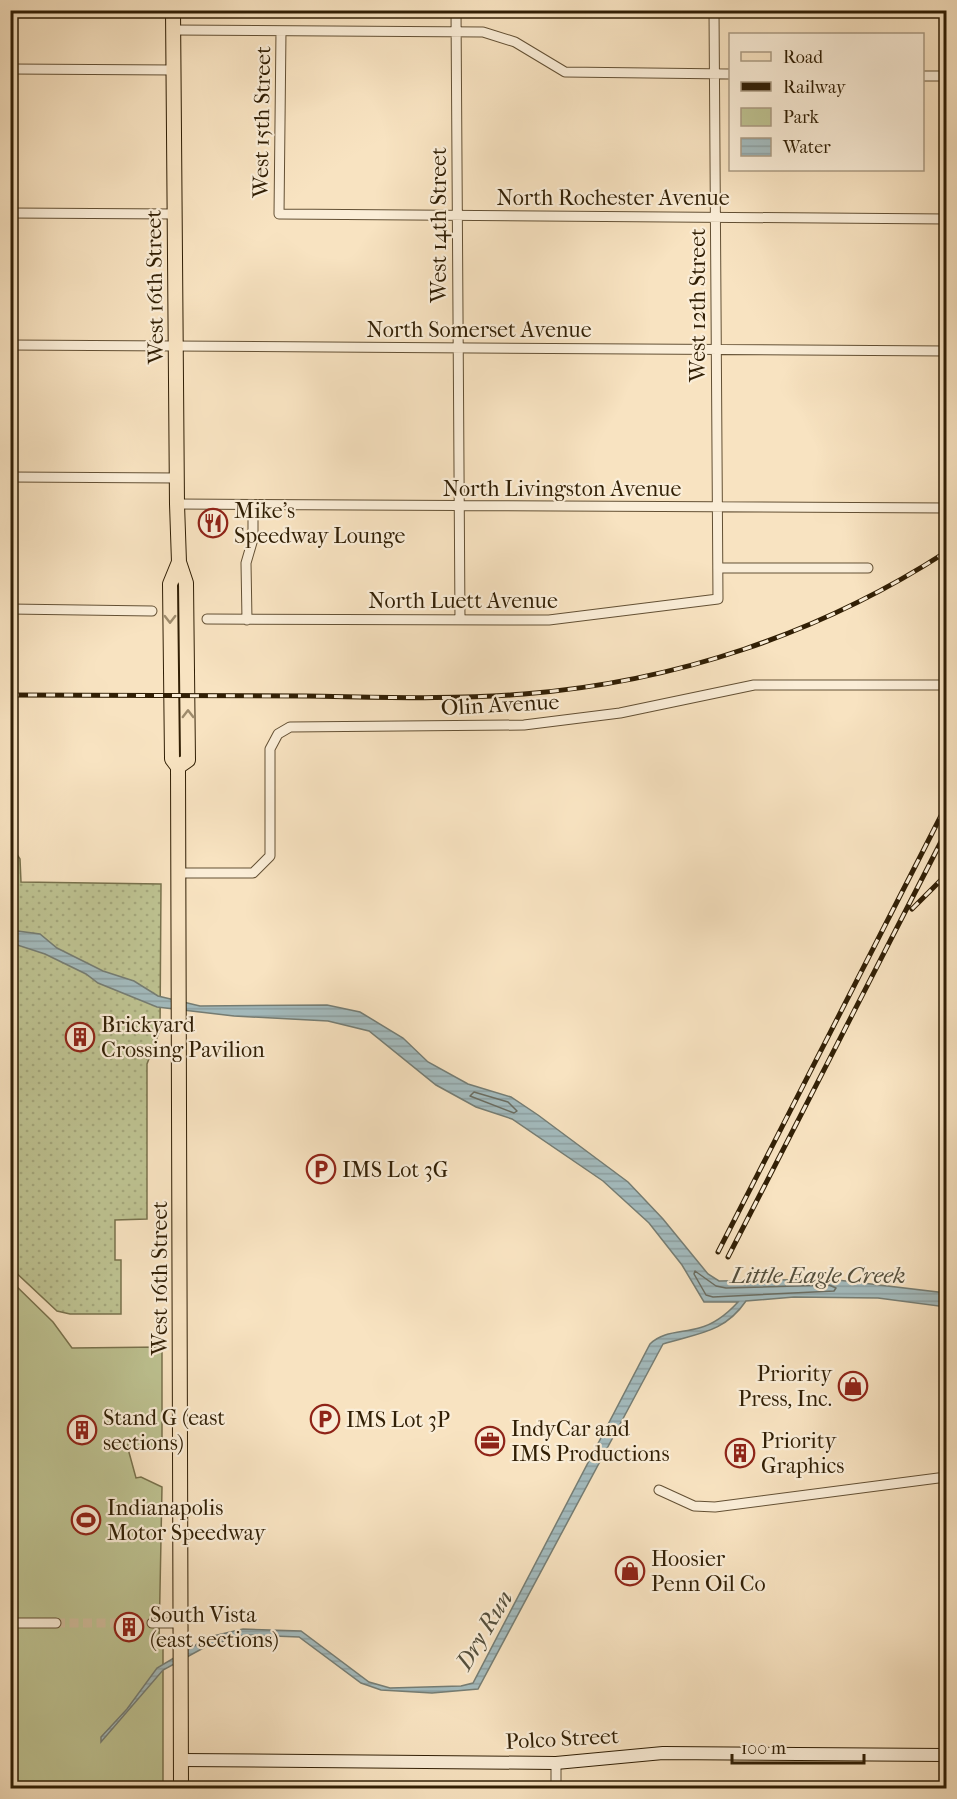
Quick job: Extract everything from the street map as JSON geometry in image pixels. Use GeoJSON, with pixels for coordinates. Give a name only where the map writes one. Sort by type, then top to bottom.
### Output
{"type":"FeatureCollection","features":[{"type":"Feature","properties":{"kind":"main road","name":"West 16th Street"},"geometry":{"type":"LineString","coordinates":[[173,10],[179,562],[170,584],[172,759],[178,767],[180,983],[181,1788]]}},
{"type":"Feature","properties":{"kind":"street","name":"West 14th Street"},"geometry":{"type":"LineString","coordinates":[[456,10],[460,620]]}},
{"type":"Feature","properties":{"kind":"street","name":"West 12th Street"},"geometry":{"type":"LineString","coordinates":[[714,10],[718,599]]}},
{"type":"Feature","properties":{"kind":"street"},"geometry":{"type":"LineString","coordinates":[[173,30],[483,32],[507,38],[564,72],[729,74]]}},
{"type":"Feature","properties":{"kind":"street","name":"West 15th Street"},"geometry":{"type":"LineString","coordinates":[[279,214],[281,31]]}},
{"type":"Feature","properties":{"kind":"street"},"geometry":{"type":"LineString","coordinates":[[10,69],[173,70]]}},
{"type":"Feature","properties":{"kind":"street"},"geometry":{"type":"LineString","coordinates":[[924,76],[946,76]]}},
{"type":"Feature","properties":{"kind":"street"},"geometry":{"type":"LineString","coordinates":[[10,213],[174,214]]}},
{"type":"Feature","properties":{"kind":"street","name":"North Rochester Avenue"},"geometry":{"type":"LineString","coordinates":[[279,214],[946,219]]}},
{"type":"Feature","properties":{"kind":"street","name":"North Somerset Avenue"},"geometry":{"type":"LineString","coordinates":[[10,345],[946,351]]}},
{"type":"Feature","properties":{"kind":"street"},"geometry":{"type":"LineString","coordinates":[[10,477],[177,478]]}},
{"type":"Feature","properties":{"kind":"street","name":"North Livingston Avenue"},"geometry":{"type":"LineString","coordinates":[[177,504],[946,508]]}},
{"type":"Feature","properties":{"kind":"street"},"geometry":{"type":"LineString","coordinates":[[247,620],[246,563],[253,539],[253,506]]}},
{"type":"Feature","properties":{"kind":"street"},"geometry":{"type":"LineString","coordinates":[[718,568],[868,568]]}},
{"type":"Feature","properties":{"kind":"street","name":"North Luett Avenue"},"geometry":{"type":"LineString","coordinates":[[207,619],[579,618],[718,599]]}},
{"type":"Feature","properties":{"kind":"street"},"geometry":{"type":"LineString","coordinates":[[10,609],[152,611]]}},
{"type":"Feature","properties":{"kind":"street","name":"Olin Avenue"},"geometry":{"type":"LineString","coordinates":[[178,873],[253,873],[270,856],[270,749],[278,734],[290,727],[524,725],[620,713],[746,686],[946,685]]}},
{"type":"Feature","properties":{"kind":"street"},"geometry":{"type":"LineString","coordinates":[[659,1490],[694,1506],[715,1508],[946,1477]]}},
{"type":"Feature","properties":{"kind":"street"},"geometry":{"type":"LineString","coordinates":[[10,1623],[56,1623]]}},
{"type":"Feature","properties":{"kind":"street"},"geometry":{"type":"LineString","coordinates":[[152,1623],[181,1623]]}},
{"type":"Feature","properties":{"kind":"street","name":"Polco Street"},"geometry":{"type":"LineString","coordinates":[[181,1760],[556,1763],[666,1753],[946,1755]]}},
{"type":"Feature","properties":{"kind":"street"},"geometry":{"type":"LineString","coordinates":[[556,1763],[556,1788]]}},
{"type":"Feature","properties":{"kind":"green space"},"geometry":{"type":"Polygon","coordinates":[[[11,845],[20,859],[21,882],[161,884],[160,1030],[147,1064],[147,1219],[115,1220],[115,1260],[121,1260],[121,1314],[70,1314],[57,1311],[11,1268],[11,845]]]}},
{"type":"Feature","properties":{"kind":"green space","name":"Indianapolis Motor Speedway"},"geometry":{"type":"Polygon","coordinates":[[[10,1280],[53,1322],[72,1348],[162,1347],[162,1449],[127,1445],[136,1478],[141,1477],[162,1487],[159,1642],[163,1642],[163,1788],[11,1788],[10,1280]]]}},
{"type":"Feature","properties":{"kind":"water"},"geometry":{"type":"Polygon","coordinates":[[[10,930],[40,934],[57,948],[103,971],[134,981],[158,996],[200,1006],[327,1005],[360,1012],[403,1038],[428,1062],[468,1084],[511,1097],[628,1182],[663,1219],[708,1274],[719,1281],[829,1279],[946,1293],[946,1307],[878,1298],[794,1297],[746,1301],[738,1312],[719,1326],[663,1344],[478,1689],[432,1693],[381,1690],[361,1683],[299,1637],[245,1635],[207,1646],[163,1670],[101,1742],[101,1737],[127,1709],[157,1668],[209,1637],[243,1629],[301,1631],[369,1682],[390,1688],[461,1686],[473,1683],[650,1344],[667,1335],[710,1324],[738,1302],[704,1302],[682,1265],[649,1223],[603,1181],[512,1119],[476,1107],[436,1085],[369,1031],[328,1021],[234,1016],[157,1007],[98,983],[86,974],[45,954],[11,943],[10,930]]]}},
{"type":"Feature","properties":{"kind":"tunnel"},"geometry":{"type":"LineString","coordinates":[[56,1623],[152,1623]]}},
{"type":"Feature","properties":{"kind":"railway"},"geometry":{"type":"LineString","coordinates":[[10,695],[442,698],[497,696],[580,688],[690,665],[796,630],[848,607],[946,552]]}},
{"type":"Feature","properties":{"kind":"railway"},"geometry":{"type":"LineString","coordinates":[[718,1252],[946,806]]}},
{"type":"Feature","properties":{"kind":"railway"},"geometry":{"type":"LineString","coordinates":[[728,1257],[946,832]]}},
{"type":"Feature","properties":{"kind":"railway"},"geometry":{"type":"LineString","coordinates":[[912,909],[946,875]]}},
{"type":"Feature","properties":{"kind":"place","name":"Mike's Speedway Lounge"},"geometry":{"type":"Point","coordinates":[213,523]}},
{"type":"Feature","properties":{"kind":"place","name":"Brickyard Crossing Pavilion"},"geometry":{"type":"Point","coordinates":[80,1037]}},
{"type":"Feature","properties":{"kind":"place","name":"IMS Lot 3G"},"geometry":{"type":"Point","coordinates":[321,1169]}},
{"type":"Feature","properties":{"kind":"place","name":"Priority Press, Inc."},"geometry":{"type":"Point","coordinates":[853,1386]}},
{"type":"Feature","properties":{"kind":"place","name":"IMS Lot 3P"},"geometry":{"type":"Point","coordinates":[325,1419]}},
{"type":"Feature","properties":{"kind":"place","name":"Stand G (east sections)"},"geometry":{"type":"Point","coordinates":[82,1430]}},
{"type":"Feature","properties":{"kind":"place","name":"IndyCar and IMS Productions"},"geometry":{"type":"Point","coordinates":[490,1441]}},
{"type":"Feature","properties":{"kind":"place","name":"Priority Graphics"},"geometry":{"type":"Point","coordinates":[740,1453]}},
{"type":"Feature","properties":{"kind":"place","name":"Indianapolis Motor Speedway"},"geometry":{"type":"Point","coordinates":[86,1520]}},
{"type":"Feature","properties":{"kind":"place","name":"Hoosier Penn Oil Co"},"geometry":{"type":"Point","coordinates":[630,1571]}},
{"type":"Feature","properties":{"kind":"place","name":"South Vista (east sections)"},"geometry":{"type":"Point","coordinates":[129,1627]}},
{"type":"Feature","properties":{"kind":"water label","name":"Little Eagle Creek"},"geometry":{"type":"Point","coordinates":[818,1275]}},
{"type":"Feature","properties":{"kind":"water label","name":"Dry Run"},"geometry":{"type":"Point","coordinates":[484,1630]}}]}
